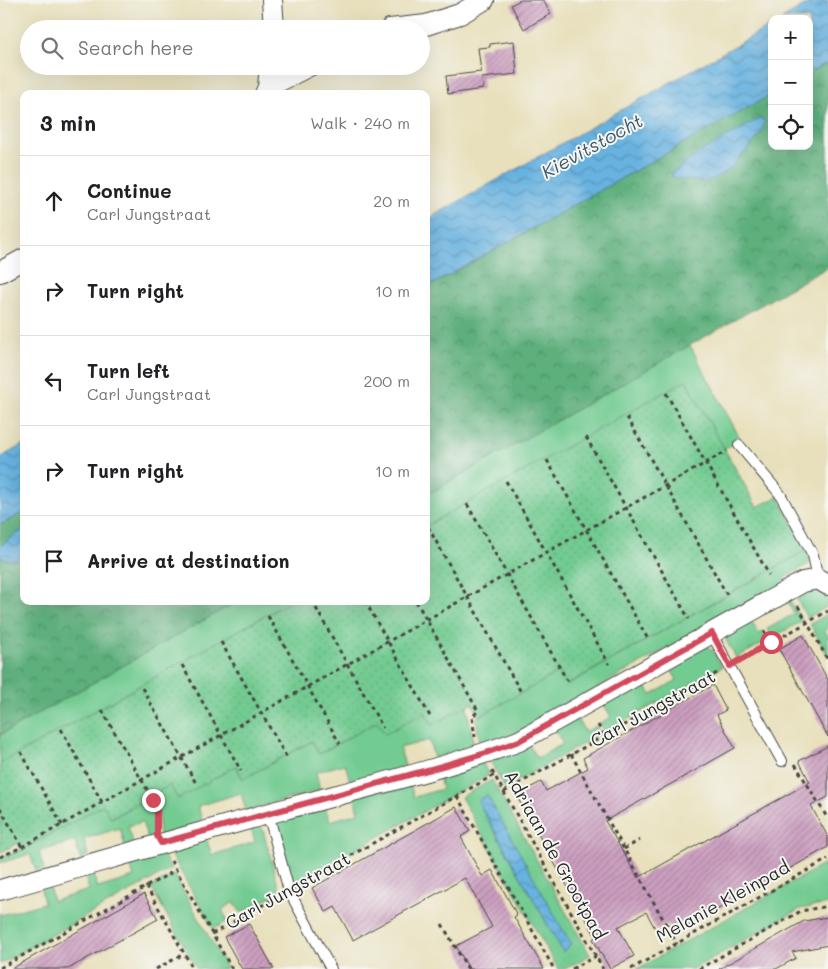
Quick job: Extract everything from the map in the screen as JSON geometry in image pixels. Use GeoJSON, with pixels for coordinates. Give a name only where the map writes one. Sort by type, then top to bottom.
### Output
{"type":"FeatureCollection","features":[{"type":"Feature","properties":{"kind":"street"},"geometry":{"type":"LineString","coordinates":[[272,0],[273,20]]}},
{"type":"Feature","properties":{"kind":"street"},"geometry":{"type":"LineString","coordinates":[[430,24],[460,14],[484,0]]}},
{"type":"Feature","properties":{"kind":"street"},"geometry":{"type":"LineString","coordinates":[[266,90],[268,75]]}},
{"type":"Feature","properties":{"kind":"street"},"geometry":{"type":"LineString","coordinates":[[266,90],[294,75]]}},
{"type":"Feature","properties":{"kind":"street"},"geometry":{"type":"LineString","coordinates":[[0,272],[20,261]]}},
{"type":"Feature","properties":{"kind":"street"},"geometry":{"type":"LineString","coordinates":[[0,890],[161,843],[483,754],[519,741],[804,582],[823,582]]}},
{"type":"Feature","properties":{"kind":"lane"},"geometry":{"type":"LineString","coordinates":[[739,445],[780,494],[813,556],[823,582]]}},
{"type":"Feature","properties":{"kind":"lane"},"geometry":{"type":"LineString","coordinates":[[712,633],[782,761]]}},
{"type":"Feature","properties":{"kind":"lane"},"geometry":{"type":"LineString","coordinates":[[268,814],[289,891],[331,969]]}},
{"type":"Feature","properties":{"kind":"path"},"geometry":{"type":"LineString","coordinates":[[666,393],[768,575]]}},
{"type":"Feature","properties":{"kind":"path"},"geometry":{"type":"LineString","coordinates":[[627,417],[728,596]]}},
{"type":"Feature","properties":{"kind":"path"},"geometry":{"type":"LineString","coordinates":[[586,437],[689,619]]}},
{"type":"Feature","properties":{"kind":"path"},"geometry":{"type":"LineString","coordinates":[[0,857],[22,848],[739,445]]}},
{"type":"Feature","properties":{"kind":"path"},"geometry":{"type":"LineString","coordinates":[[547,460],[649,641]]}},
{"type":"Feature","properties":{"kind":"path"},"geometry":{"type":"LineString","coordinates":[[506,481],[609,664]]}},
{"type":"Feature","properties":{"kind":"path"},"geometry":{"type":"LineString","coordinates":[[467,504],[569,684]]}},
{"type":"Feature","properties":{"kind":"path"},"geometry":{"type":"LineString","coordinates":[[430,531],[522,694]]}},
{"type":"Feature","properties":{"kind":"path"},"geometry":{"type":"LineString","coordinates":[[789,590],[828,660]]}},
{"type":"Feature","properties":{"kind":"path"},"geometry":{"type":"LineString","coordinates":[[314,605],[383,728]]}},
{"type":"Feature","properties":{"kind":"path"},"geometry":{"type":"LineString","coordinates":[[367,605],[431,718]]}},
{"type":"Feature","properties":{"kind":"path"},"geometry":{"type":"LineString","coordinates":[[418,605],[426,620]]}},
{"type":"Feature","properties":{"kind":"path","name":"Carl Jungstraat"},"geometry":{"type":"LineString","coordinates":[[504,792],[828,611]]}},
{"type":"Feature","properties":{"kind":"path"},"geometry":{"type":"LineString","coordinates":[[268,616],[340,744]]}},
{"type":"Feature","properties":{"kind":"path","name":"Adriaan de Grootpad"},"geometry":{"type":"LineString","coordinates":[[426,620],[478,710],[472,717],[476,744],[603,969]]}},
{"type":"Feature","properties":{"kind":"path"},"geometry":{"type":"LineString","coordinates":[[764,631],[771,642]]}},
{"type":"Feature","properties":{"kind":"path"},"geometry":{"type":"LineString","coordinates":[[221,642],[287,758]]}},
{"type":"Feature","properties":{"kind":"path"},"geometry":{"type":"LineString","coordinates":[[182,665],[241,771]]}},
{"type":"Feature","properties":{"kind":"path"},"geometry":{"type":"LineString","coordinates":[[142,688],[197,785]]}},
{"type":"Feature","properties":{"kind":"path"},"geometry":{"type":"LineString","coordinates":[[102,710],[157,811],[157,836],[232,969]]}},
{"type":"Feature","properties":{"kind":"path"},"geometry":{"type":"LineString","coordinates":[[598,724],[604,736]]}},
{"type":"Feature","properties":{"kind":"path"},"geometry":{"type":"LineString","coordinates":[[61,729],[102,802]]}},
{"type":"Feature","properties":{"kind":"path"},"geometry":{"type":"LineString","coordinates":[[21,752],[62,824]]}},
{"type":"Feature","properties":{"kind":"path"},"geometry":{"type":"LineString","coordinates":[[571,754],[676,944]]}},
{"type":"Feature","properties":{"kind":"path"},"geometry":{"type":"LineString","coordinates":[[782,761],[797,764],[828,819]]}},
{"type":"Feature","properties":{"kind":"path","name":"Carl Jungstraat"},"geometry":{"type":"LineString","coordinates":[[212,934],[494,775]]}},
{"type":"Feature","properties":{"kind":"path"},"geometry":{"type":"LineString","coordinates":[[458,796],[554,969]]}},
{"type":"Feature","properties":{"kind":"path"},"geometry":{"type":"LineString","coordinates":[[0,808],[22,848]]}},
{"type":"Feature","properties":{"kind":"path"},"geometry":{"type":"LineString","coordinates":[[624,849],[640,840]]}},
{"type":"Feature","properties":{"kind":"path","name":"Melanie Kleinpad"},"geometry":{"type":"LineString","coordinates":[[631,969],[828,859]]}},
{"type":"Feature","properties":{"kind":"path"},"geometry":{"type":"LineString","coordinates":[[0,968],[176,870]]}},
{"type":"Feature","properties":{"kind":"path"},"geometry":{"type":"LineString","coordinates":[[146,886],[193,969]]}},
{"type":"Feature","properties":{"kind":"path"},"geometry":{"type":"LineString","coordinates":[[699,969],[801,911],[828,906]]}},
{"type":"Feature","properties":{"kind":"path"},"geometry":{"type":"LineString","coordinates":[[442,924],[468,969]]}},
{"type":"Feature","properties":{"kind":"path"},"geometry":{"type":"LineString","coordinates":[[156,969],[184,954]]}},
{"type":"Feature","properties":{"kind":"path"},"geometry":{"type":"LineString","coordinates":[[572,969],[596,956]]}},
{"type":"Feature","properties":{"kind":"green space"},"geometry":{"type":"Polygon","coordinates":[[[828,62],[828,267],[430,493],[430,286],[768,96],[768,150],[813,150],[813,71],[828,62]]]}},
{"type":"Feature","properties":{"kind":"green space"},"geometry":{"type":"Polygon","coordinates":[[[690,345],[741,440],[724,449],[686,381],[430,524],[430,493],[690,345]]]}},
{"type":"Feature","properties":{"kind":"green space"},"geometry":{"type":"Polygon","coordinates":[[[686,380],[757,507],[778,496],[807,550],[566,685],[559,672],[480,716],[472,703],[432,725],[425,712],[385,734],[377,722],[319,754],[312,741],[243,779],[236,766],[178,799],[170,785],[111,818],[103,805],[22,850],[18,843],[0,853],[0,764],[284,605],[430,605],[430,524],[686,380]]]}},
{"type":"Feature","properties":{"kind":"green space"},"geometry":{"type":"Polygon","coordinates":[[[20,514],[20,532],[0,546],[0,525],[20,514]]]}},
{"type":"Feature","properties":{"kind":"green space"},"geometry":{"type":"Polygon","coordinates":[[[807,550],[810,563],[784,578],[786,582],[511,736],[480,744],[476,719],[479,715],[559,672],[567,685],[807,550]]]}},
{"type":"Feature","properties":{"kind":"green space"},"geometry":{"type":"Polygon","coordinates":[[[0,557],[20,560],[20,605],[231,605],[0,735],[0,557]]]}},
{"type":"Feature","properties":{"kind":"green space"},"geometry":{"type":"Polygon","coordinates":[[[810,587],[826,595],[828,606],[807,618],[794,594],[810,587]]]}},
{"type":"Feature","properties":{"kind":"green space"},"geometry":{"type":"Polygon","coordinates":[[[788,597],[802,621],[772,638],[767,629],[794,614],[786,599],[788,597]]]}},
{"type":"Feature","properties":{"kind":"green space"},"geometry":{"type":"Polygon","coordinates":[[[231,605],[284,605],[0,764],[0,735],[231,605]]]}},
{"type":"Feature","properties":{"kind":"green space"},"geometry":{"type":"Polygon","coordinates":[[[828,614],[828,629],[825,631],[828,635],[828,656],[810,624],[828,614]]]}},
{"type":"Feature","properties":{"kind":"green space"},"geometry":{"type":"Polygon","coordinates":[[[750,619],[759,634],[762,632],[767,641],[736,658],[726,640],[726,634],[750,619]]]}},
{"type":"Feature","properties":{"kind":"green space"},"geometry":{"type":"Polygon","coordinates":[[[708,646],[722,667],[605,732],[600,723],[611,717],[602,701],[642,679],[651,695],[677,680],[668,664],[708,646]]]}},
{"type":"Feature","properties":{"kind":"green space"},"geometry":{"type":"Polygon","coordinates":[[[472,703],[467,708],[474,746],[434,758],[429,740],[400,748],[405,766],[350,781],[345,764],[316,772],[320,790],[246,811],[241,793],[198,806],[203,824],[159,836],[158,809],[152,795],[170,785],[178,798],[236,766],[243,779],[312,741],[319,754],[378,721],[425,712],[432,725],[472,703]]]}},
{"type":"Feature","properties":{"kind":"green space"},"geometry":{"type":"Polygon","coordinates":[[[576,716],[585,732],[596,726],[600,734],[505,788],[488,757],[528,743],[537,758],[563,744],[554,728],[576,716]]]}},
{"type":"Feature","properties":{"kind":"green space"},"geometry":{"type":"Polygon","coordinates":[[[480,759],[489,775],[294,884],[291,880],[276,825],[277,820],[324,804],[330,821],[358,813],[354,795],[409,780],[414,797],[442,789],[438,772],[480,759]]]}},
{"type":"Feature","properties":{"kind":"green space"},"geometry":{"type":"Polygon","coordinates":[[[492,780],[590,955],[565,969],[558,969],[461,797],[492,780]],[[481,799],[479,804],[563,951],[481,799]]]}},
{"type":"Feature","properties":{"kind":"green space"},"geometry":{"type":"Polygon","coordinates":[[[149,797],[155,808],[155,837],[148,839],[142,822],[128,826],[133,843],[125,846],[120,828],[84,839],[88,856],[80,859],[75,841],[39,852],[44,869],[36,871],[30,854],[0,863],[0,858],[22,850],[103,804],[112,818],[149,797]]]}},
{"type":"Feature","properties":{"kind":"green space"},"geometry":{"type":"Polygon","coordinates":[[[250,825],[260,826],[263,830],[280,892],[241,913],[234,902],[222,910],[228,921],[213,929],[168,849],[206,838],[212,855],[255,842],[250,825]]]}},
{"type":"Feature","properties":{"kind":"green space"},"geometry":{"type":"Polygon","coordinates":[[[161,851],[171,869],[0,964],[0,912],[1,915],[44,903],[40,885],[48,883],[53,901],[89,890],[84,873],[92,870],[98,888],[134,877],[129,860],[161,851]]]}},
{"type":"Feature","properties":{"kind":"green space"},"geometry":{"type":"Polygon","coordinates":[[[828,862],[828,904],[800,909],[693,969],[637,969],[828,862]]]}},
{"type":"Feature","properties":{"kind":"green space"},"geometry":{"type":"Polygon","coordinates":[[[174,874],[227,969],[197,969],[151,887],[174,874]]]}},
{"type":"Feature","properties":{"kind":"water"},"geometry":{"type":"Polygon","coordinates":[[[815,0],[828,0],[828,62],[813,71],[813,15],[789,15],[815,0]]]}},
{"type":"Feature","properties":{"kind":"water","name":"Kievitstocht"},"geometry":{"type":"Polygon","coordinates":[[[768,27],[768,96],[430,286],[430,218],[768,27]]]}},
{"type":"Feature","properties":{"kind":"water"},"geometry":{"type":"Polygon","coordinates":[[[760,118],[765,121],[761,134],[731,168],[719,176],[706,182],[679,179],[672,176],[673,172],[699,153],[760,118]]]}},
{"type":"Feature","properties":{"kind":"water"},"geometry":{"type":"Polygon","coordinates":[[[20,446],[20,514],[0,525],[0,458],[20,446]]]}},
{"type":"Feature","properties":{"kind":"water"},"geometry":{"type":"Polygon","coordinates":[[[20,532],[20,560],[0,557],[0,546],[20,532]]]}},
{"type":"Feature","properties":{"kind":"water"},"geometry":{"type":"Polygon","coordinates":[[[487,795],[571,944],[563,952],[479,803],[480,799],[487,795]]]}},
{"type":"Feature","properties":{"kind":"building"},"geometry":{"type":"Polygon","coordinates":[[[520,0],[543,0],[551,14],[524,29],[511,5],[520,0]]]}},
{"type":"Feature","properties":{"kind":"building"},"geometry":{"type":"Polygon","coordinates":[[[514,41],[517,74],[482,78],[483,89],[448,94],[446,76],[481,72],[478,48],[490,47],[490,44],[514,41]]]}},
{"type":"Feature","properties":{"kind":"building"},"geometry":{"type":"Polygon","coordinates":[[[803,635],[828,680],[828,737],[779,649],[803,635]]]}},
{"type":"Feature","properties":{"kind":"building"},"geometry":{"type":"Polygon","coordinates":[[[713,685],[726,710],[717,715],[735,748],[605,821],[638,878],[810,782],[799,761],[828,746],[828,797],[811,806],[828,837],[828,847],[674,934],[668,924],[656,930],[646,912],[618,927],[634,956],[610,969],[593,939],[596,937],[516,795],[541,782],[546,791],[588,768],[583,758],[713,685]]]}},
{"type":"Feature","properties":{"kind":"building"},"geometry":{"type":"Polygon","coordinates":[[[456,807],[470,831],[461,837],[482,876],[492,870],[517,915],[514,917],[544,969],[469,969],[456,946],[492,927],[465,878],[353,940],[335,907],[326,912],[312,888],[456,807]]]}},
{"type":"Feature","properties":{"kind":"building"},"geometry":{"type":"Polygon","coordinates":[[[144,894],[158,919],[68,969],[11,969],[144,894]]]}},
{"type":"Feature","properties":{"kind":"building"},"geometry":{"type":"Polygon","coordinates":[[[828,917],[828,945],[792,952],[796,958],[776,969],[719,969],[804,921],[828,917]]]}},
{"type":"Feature","properties":{"kind":"building"},"geometry":{"type":"Polygon","coordinates":[[[249,924],[274,969],[242,969],[224,937],[249,924]]]}},
{"type":"Feature","properties":{"kind":"route"},"geometry":{"type":"LineString","coordinates":[[153,800],[157,811],[157,836],[161,843],[442,766],[519,741],[712,633],[730,666],[771,642]]}}]}
